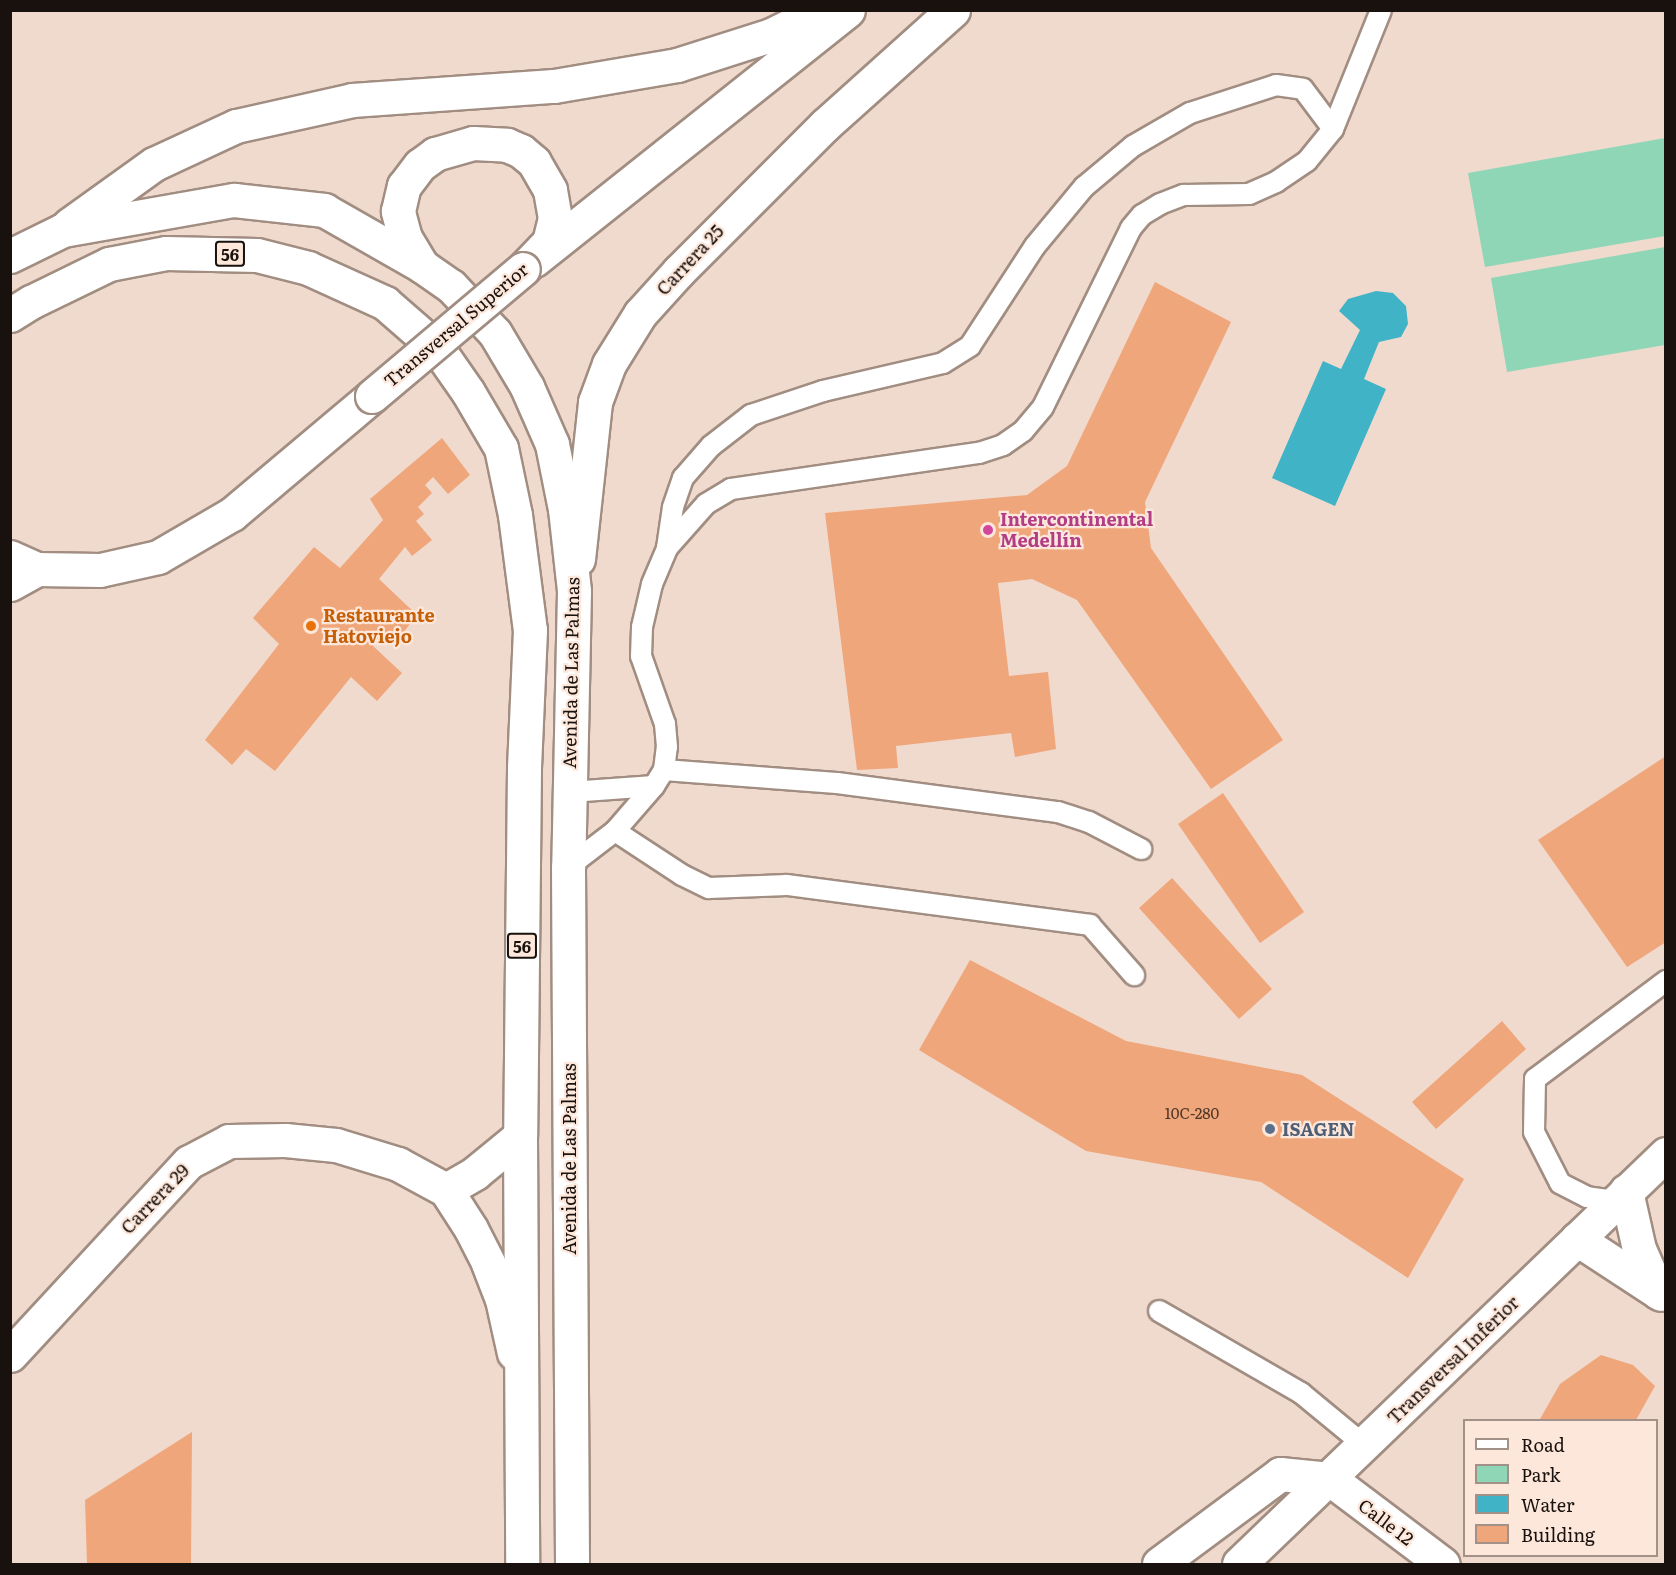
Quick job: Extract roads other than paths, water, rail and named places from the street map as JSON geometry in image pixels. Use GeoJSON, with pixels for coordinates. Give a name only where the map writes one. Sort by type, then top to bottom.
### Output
{"type":"FeatureCollection","features":[{"type":"Feature","properties":{"kind":"main road"},"geometry":{"type":"LineString","coordinates":[[63,230],[154,164],[236,126],[352,100],[554,86],[677,65],[771,35],[822,10]]}},
{"type":"Feature","properties":{"kind":"main road","name":"Transversal Superior"},"geometry":{"type":"LineString","coordinates":[[19,570],[100,570],[158,557],[232,514],[523,269],[848,10]]}},
{"type":"Feature","properties":{"kind":"main road","name":"Carrera 25"},"geometry":{"type":"LineString","coordinates":[[574,591],[595,402],[609,364],[640,314],[679,271],[825,125],[953,10]]}},
{"type":"Feature","properties":{"kind":"main road"},"geometry":{"type":"LineString","coordinates":[[422,266],[405,238],[398,211],[404,186],[420,165],[435,154],[473,142],[507,145],[521,151],[534,162],[550,190],[555,218],[549,242],[523,269]]}},
{"type":"Feature","properties":{"kind":"main road","name":"Avenida de Las Palmas"},"geometry":{"type":"LineString","coordinates":[[10,256],[63,230],[234,200],[324,210],[422,266],[452,286],[495,333],[527,387],[552,444],[565,509],[574,591],[568,867],[572,1564]]}},
{"type":"Feature","properties":{"kind":"main road","name":"56"},"geometry":{"type":"LineString","coordinates":[[10,315],[31,302],[109,264],[166,253],[256,255],[308,268],[385,303],[438,349],[468,392],[501,448],[515,515],[530,630],[524,769],[520,1136],[522,1564]]}},
{"type":"Feature","properties":{"kind":"main road"},"geometry":{"type":"LineString","coordinates":[[446,1190],[475,1173],[520,1136]]}},
{"type":"Feature","properties":{"kind":"main road","name":"Carrera 29"},"geometry":{"type":"LineString","coordinates":[[10,1355],[189,1162],[230,1141],[285,1140],[336,1145],[398,1164],[446,1190],[471,1229],[502,1299],[511,1336],[520,1411]]}},
{"type":"Feature","properties":{"kind":"main road","name":"Transversal Inferior"},"geometry":{"type":"LineString","coordinates":[[1239,1564],[1330,1479],[1665,1154]]}},
{"type":"Feature","properties":{"kind":"main road"},"geometry":{"type":"LineString","coordinates":[[1620,1196],[1639,1249],[1662,1294]]}},
{"type":"Feature","properties":{"kind":"main road"},"geometry":{"type":"LineString","coordinates":[[1577,1239],[1662,1294]]}},
{"type":"Feature","properties":{"kind":"main road"},"geometry":{"type":"LineString","coordinates":[[1159,1564],[1280,1474],[1330,1479]]}},
{"type":"Feature","properties":{"kind":"main road","name":"Calle 12"},"geometry":{"type":"LineString","coordinates":[[1330,1479],[1443,1564]]}},
{"type":"Feature","properties":{"kind":"lane"},"geometry":{"type":"LineString","coordinates":[[666,548],[706,504],[731,489],[979,453],[1003,445],[1023,431],[1043,407],[1131,228],[1142,215],[1160,204],[1184,195],[1249,194],[1276,182],[1307,161],[1333,129],[1381,10]]}},
{"type":"Feature","properties":{"kind":"lane"},"geometry":{"type":"LineString","coordinates":[[568,867],[615,831],[659,778],[667,747],[665,724],[641,656],[642,627],[652,584],[666,548],[673,507],[684,478],[711,446],[751,415],[823,391],[943,363],[970,346],[1035,246],[1084,187],[1133,146],[1190,113],[1276,85],[1303,89],[1333,129]]}},
{"type":"Feature","properties":{"kind":"lane"},"geometry":{"type":"LineString","coordinates":[[570,792],[659,778],[804,779],[1058,812],[1089,822],[1141,849]]}},
{"type":"Feature","properties":{"kind":"lane"},"geometry":{"type":"LineString","coordinates":[[615,831],[682,875],[709,888],[787,885],[1090,925],[1134,975]]}},
{"type":"Feature","properties":{"kind":"lane"},"geometry":{"type":"LineString","coordinates":[[1620,1196],[1587,1197],[1560,1182],[1534,1132],[1535,1079],[1665,981]]}},
{"type":"Feature","properties":{"kind":"lane"},"geometry":{"type":"LineString","coordinates":[[1159,1311],[1301,1393],[1364,1445]]}},
{"type":"Feature","properties":{"kind":"water"},"geometry":{"type":"Polygon","coordinates":[[[1376,291],[1393,293],[1406,306],[1408,324],[1401,337],[1379,342],[1364,379],[1386,389],[1335,506],[1272,478],[1323,361],[1341,369],[1360,330],[1339,311],[1348,299],[1376,291]]]}},
{"type":"Feature","properties":{"kind":"place","name":"Intercontinental Medellín"},"geometry":{"type":"Point","coordinates":[988,530]}},
{"type":"Feature","properties":{"kind":"place","name":"Restaurante Hatoviejo"},"geometry":{"type":"Point","coordinates":[311,626]}},
{"type":"Feature","properties":{"kind":"place","name":"ISAGEN"},"geometry":{"type":"Point","coordinates":[1270,1129]}}]}
